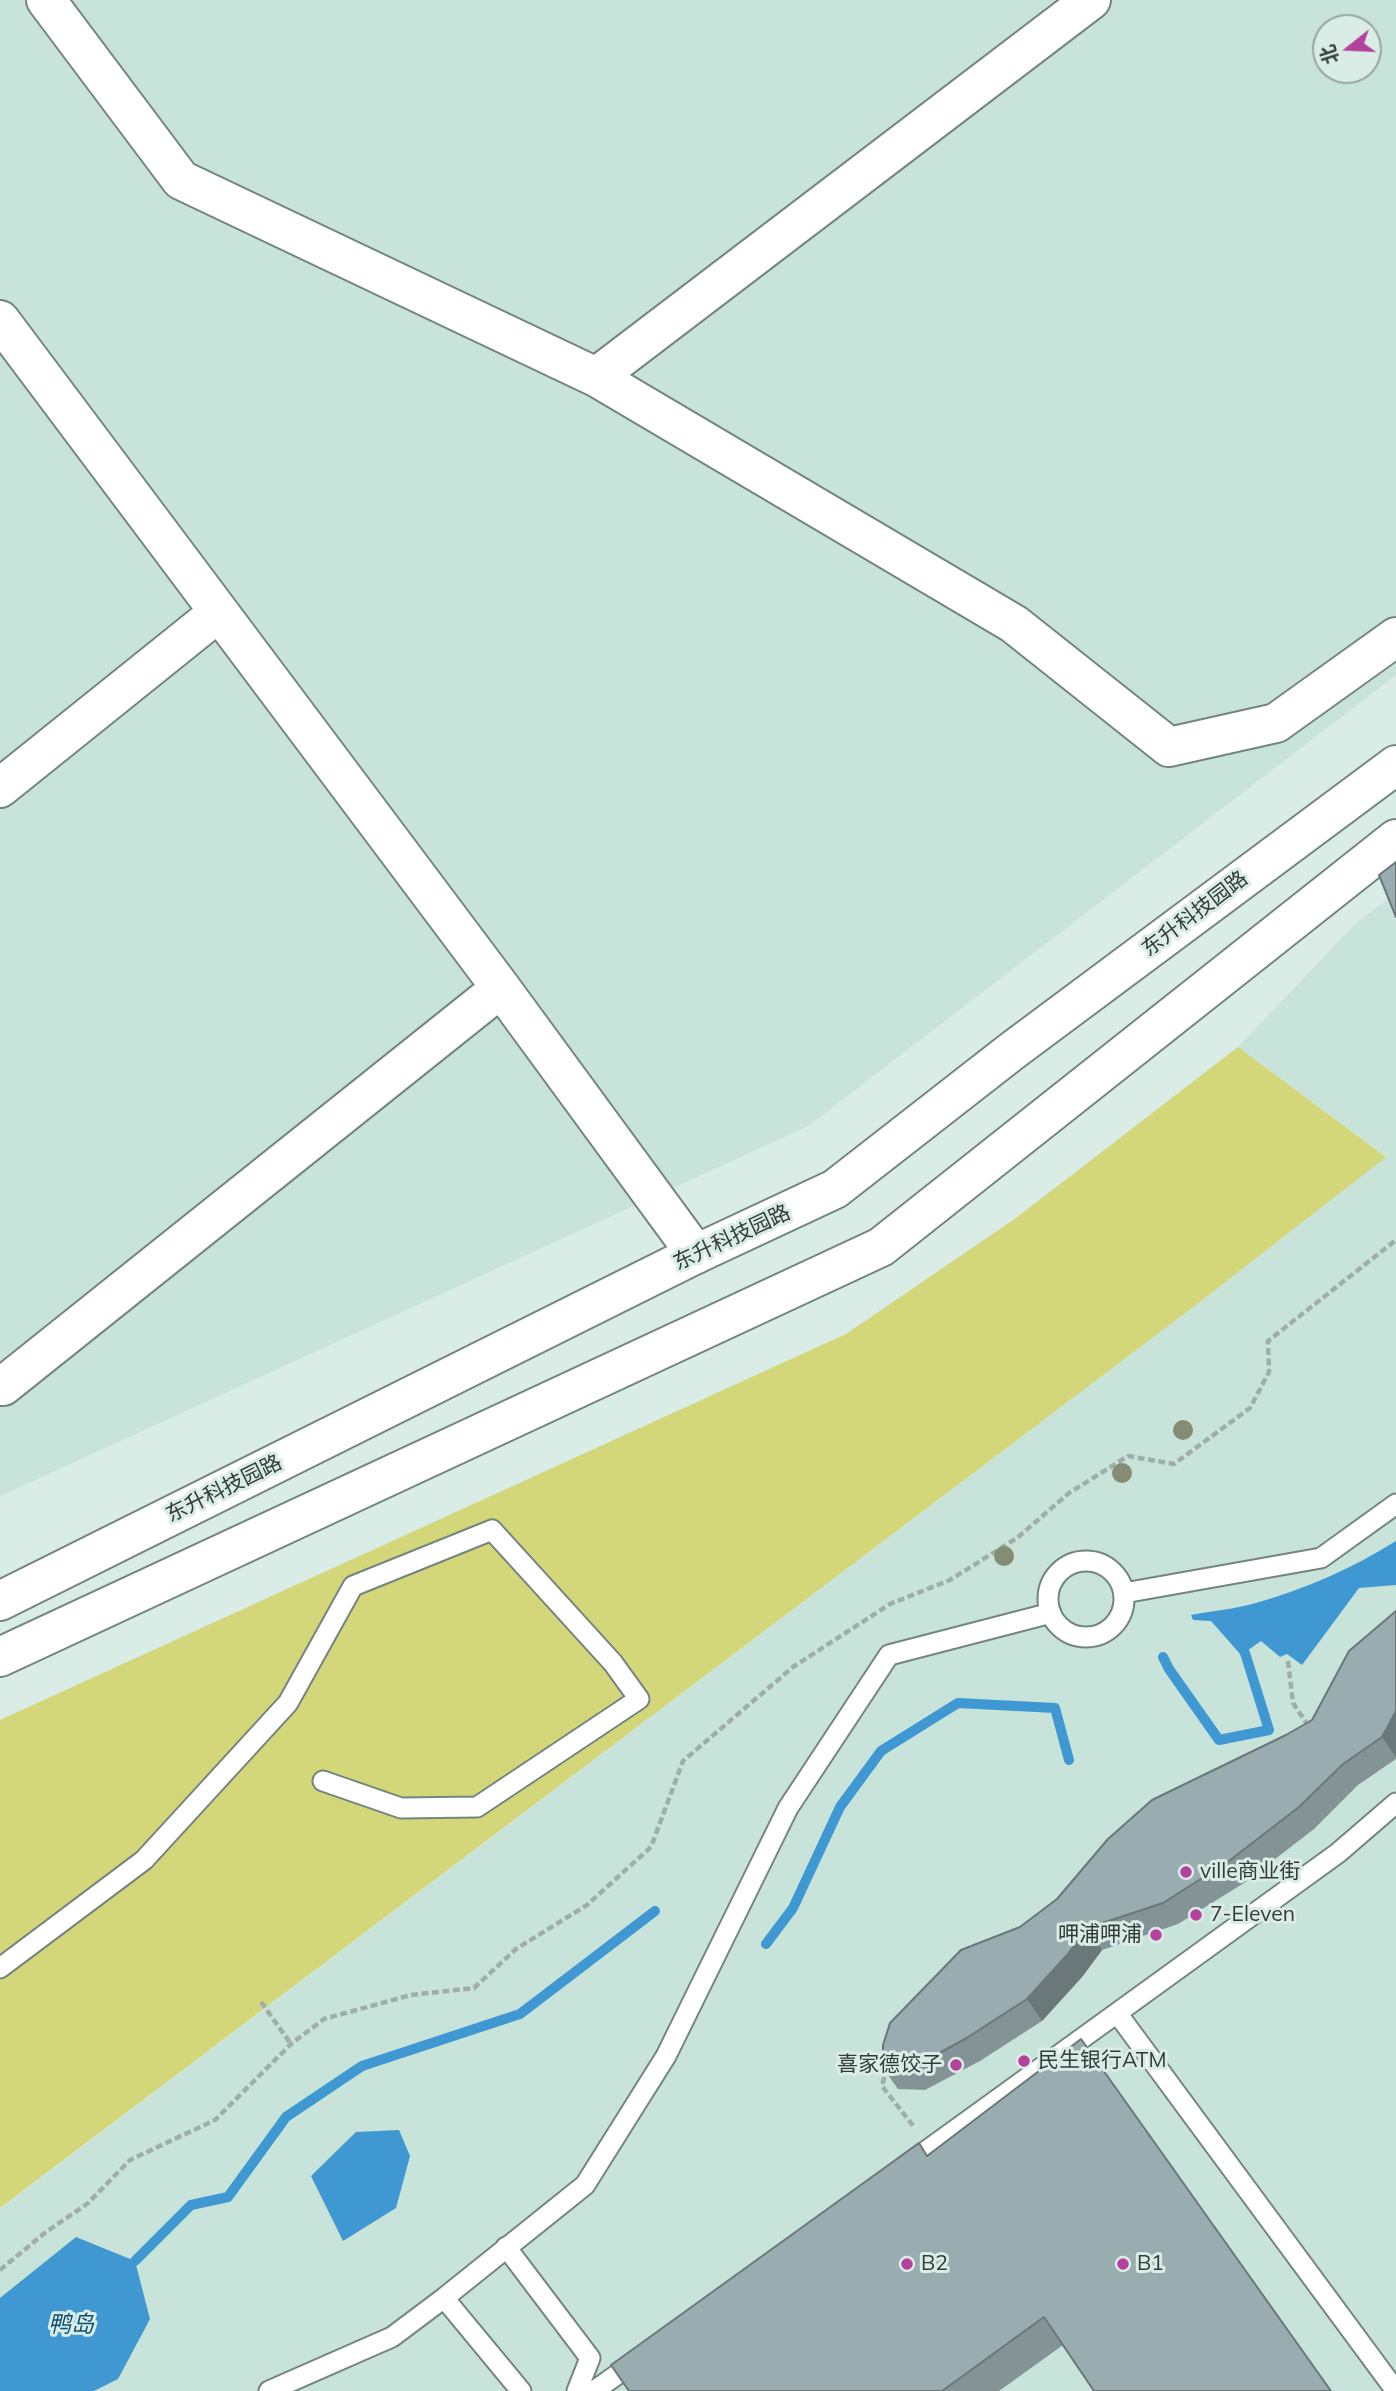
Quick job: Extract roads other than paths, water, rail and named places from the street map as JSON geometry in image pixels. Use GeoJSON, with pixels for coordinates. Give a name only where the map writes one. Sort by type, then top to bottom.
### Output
{"type":"FeatureCollection","features":[{"type":"Feature","properties":{"kind":"street"},"geometry":{"type":"LineString","coordinates":[[46,0],[181,180],[596,377],[1014,624],[1169,747],[1276,723],[1396,637]]}},
{"type":"Feature","properties":{"kind":"street"},"geometry":{"type":"LineString","coordinates":[[596,377],[1091,0]]}},
{"type":"Feature","properties":{"kind":"street"},"geometry":{"type":"LineString","coordinates":[[0,320],[501,988],[696,1254]]}},
{"type":"Feature","properties":{"kind":"street"},"geometry":{"type":"LineString","coordinates":[[0,788],[219,612]]}},
{"type":"Feature","properties":{"kind":"street","name":"东升科技园路"},"geometry":{"type":"LineString","coordinates":[[0,1601],[696,1254],[835,1189],[1012,1051],[1396,765]]}},
{"type":"Feature","properties":{"kind":"street"},"geometry":{"type":"LineString","coordinates":[[0,1657],[881,1247],[1396,839]]}},
{"type":"Feature","properties":{"kind":"street"},"geometry":{"type":"LineString","coordinates":[[0,1386],[501,988]]}},
{"type":"Feature","properties":{"kind":"lane"},"geometry":{"type":"LineString","coordinates":[[1124,1592],[1321,1558],[1396,1504]]}},
{"type":"Feature","properties":{"kind":"lane"},"geometry":{"type":"LineString","coordinates":[[0,1968],[144,1860],[288,1703],[353,1586],[492,1530],[613,1663],[639,1699],[477,1807],[401,1808],[323,1781]]}},
{"type":"Feature","properties":{"kind":"lane"},"geometry":{"type":"LineString","coordinates":[[1079,1561],[1099,1563],[1111,1570],[1120,1580],[1124,1592],[1121,1616],[1114,1627],[1102,1634],[1089,1638],[1069,1633],[1058,1625],[1051,1613],[1048,1605],[1050,1586],[1056,1574],[1067,1566],[1079,1561]]}},
{"type":"Feature","properties":{"kind":"lane"},"geometry":{"type":"LineString","coordinates":[[269,2391],[391,2337],[585,2185],[666,2056],[788,1808],[889,1655],[1051,1613]]}},
{"type":"Feature","properties":{"kind":"lane"},"geometry":{"type":"LineString","coordinates":[[884,2182],[1338,1853],[1396,1804]]}},
{"type":"Feature","properties":{"kind":"lane"},"geometry":{"type":"LineString","coordinates":[[1117,2013],[1396,2391]]}},
{"type":"Feature","properties":{"kind":"lane"},"geometry":{"type":"LineString","coordinates":[[506,2247],[590,2358],[577,2391]]}},
{"type":"Feature","properties":{"kind":"lane"},"geometry":{"type":"LineString","coordinates":[[444,2298],[521,2391]]}},
{"type":"Feature","properties":{"kind":"lane"},"geometry":{"type":"LineString","coordinates":[[594,2391],[650,2351]]}},
{"type":"Feature","properties":{"kind":"water"},"geometry":{"type":"Polygon","coordinates":[[[1396,1541],[1396,1585],[1359,1588],[1302,1665],[1287,1654],[1280,1657],[1261,1641],[1241,1655],[1211,1621],[1193,1620],[1191,1615],[1248,1605],[1293,1591],[1345,1569],[1396,1541]]]}},
{"type":"Feature","properties":{"kind":"water"},"geometry":{"type":"Polygon","coordinates":[[[399,2130],[410,2156],[396,2208],[343,2241],[311,2176],[356,2132],[399,2130]]]}},
{"type":"Feature","properties":{"kind":"water","name":"鸭岛"},"geometry":{"type":"Polygon","coordinates":[[[76,2237],[135,2261],[150,2319],[118,2379],[94,2391],[0,2391],[0,2298],[76,2237]]]}},
{"type":"Feature","properties":{"kind":"waterway"},"geometry":{"type":"LineString","coordinates":[[1163,1657],[1219,1740],[1269,1730],[1245,1653]]}},
{"type":"Feature","properties":{"kind":"waterway"},"geometry":{"type":"LineString","coordinates":[[766,1944],[793,1908],[840,1807],[881,1751],[958,1703],[1055,1708],[1069,1760]]}},
{"type":"Feature","properties":{"kind":"waterway"},"geometry":{"type":"LineString","coordinates":[[135,2261],[191,2205],[228,2197],[286,2117],[362,2066],[520,2014],[655,1911]]}},
{"type":"Feature","properties":{"kind":"place","name":"ville商业街"},"geometry":{"type":"Point","coordinates":[1186,1872]}},
{"type":"Feature","properties":{"kind":"place","name":"7-Eleven"},"geometry":{"type":"Point","coordinates":[1196,1915]}},
{"type":"Feature","properties":{"kind":"place","name":"呷浦呷浦"},"geometry":{"type":"Point","coordinates":[1156,1935]}},
{"type":"Feature","properties":{"kind":"place","name":"民生银行ATM"},"geometry":{"type":"Point","coordinates":[1024,2061]}},
{"type":"Feature","properties":{"kind":"place","name":"喜家德饺子"},"geometry":{"type":"Point","coordinates":[956,2065]}},
{"type":"Feature","properties":{"kind":"place","name":"B2"},"geometry":{"type":"Point","coordinates":[907,2264]}},
{"type":"Feature","properties":{"kind":"place","name":"B1"},"geometry":{"type":"Point","coordinates":[1123,2264]}}]}
